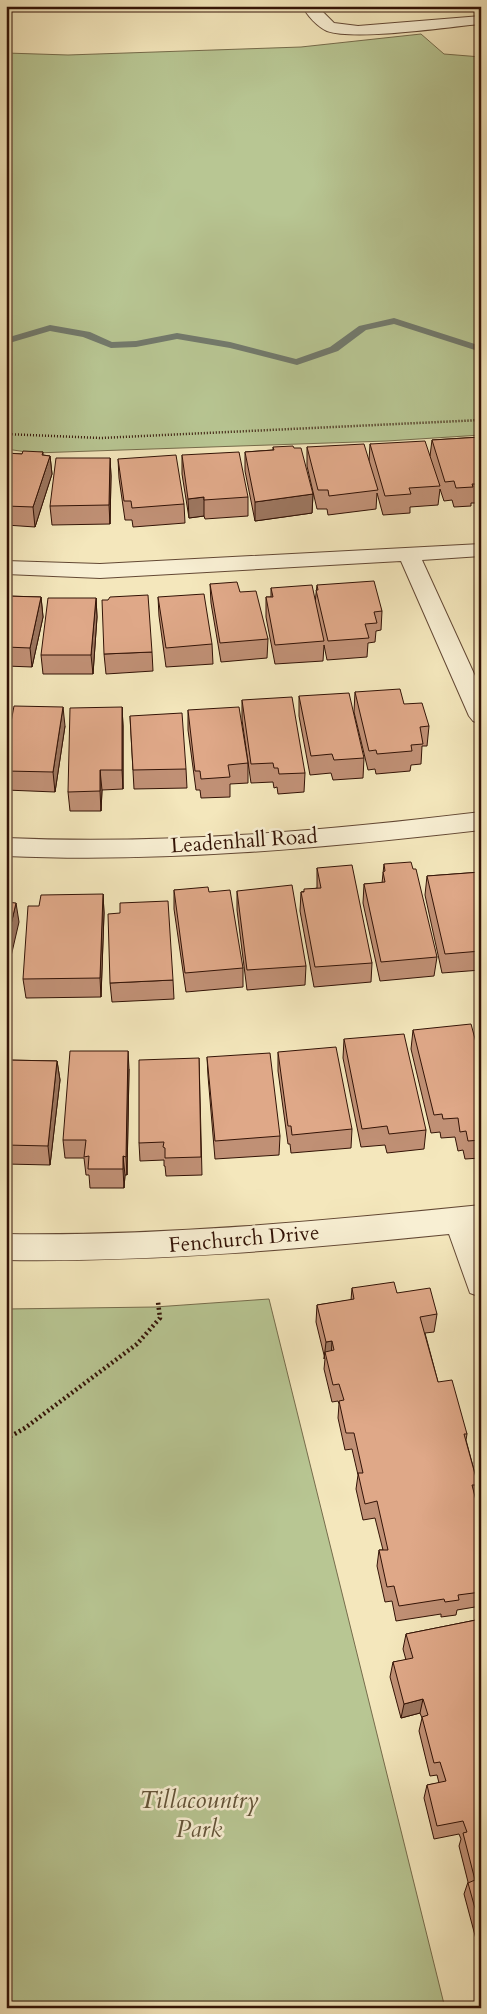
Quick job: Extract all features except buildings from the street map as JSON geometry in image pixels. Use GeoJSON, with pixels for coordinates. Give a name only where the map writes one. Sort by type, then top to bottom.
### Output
{"type":"FeatureCollection","features":[{"type":"Feature","properties":{"kind":"street"},"geometry":{"type":"LineString","coordinates":[[310,6],[312,11],[330,27],[358,30],[481,20]]}},
{"type":"Feature","properties":{"kind":"street"},"geometry":{"type":"LineString","coordinates":[[6,567],[100,571],[481,550]]}},
{"type":"Feature","properties":{"kind":"street"},"geometry":{"type":"LineString","coordinates":[[409,555],[481,716]]}},
{"type":"Feature","properties":{"kind":"street","name":"Leadenhall Road"},"geometry":{"type":"LineString","coordinates":[[6,847],[54,850],[150,848],[239,843],[481,821]]}},
{"type":"Feature","properties":{"kind":"street"},"geometry":{"type":"LineString","coordinates":[[470,1219],[481,1284]]}},
{"type":"Feature","properties":{"kind":"street","name":"Fenchurch Drive"},"geometry":{"type":"LineString","coordinates":[[6,1248],[98,1249],[173,1246],[470,1219]]}},
{"type":"Feature","properties":{"kind":"path"},"geometry":{"type":"LineString","coordinates":[[6,434],[101,438],[481,420]]}},
{"type":"Feature","properties":{"kind":"path"},"geometry":{"type":"LineString","coordinates":[[6,1439],[25,1428],[137,1344],[160,1318],[158,1302]]}},
{"type":"Feature","properties":{"kind":"green space"},"geometry":{"type":"Polygon","coordinates":[[[421,34],[444,54],[481,57],[481,435],[387,441],[34,453],[6,449],[6,53],[68,55],[301,47],[421,34]]]}},
{"type":"Feature","properties":{"kind":"green space","name":"Tillacountry Park"},"geometry":{"type":"Polygon","coordinates":[[[269,1299],[445,2008],[6,2008],[6,1309],[155,1307],[269,1299]]]}},
{"type":"Feature","properties":{"kind":"waterway"},"geometry":{"type":"LineString","coordinates":[[6,341],[50,328],[86,334],[111,345],[136,344],[177,336],[230,345],[297,362],[334,349],[363,328],[394,321],[481,349]]}}]}
